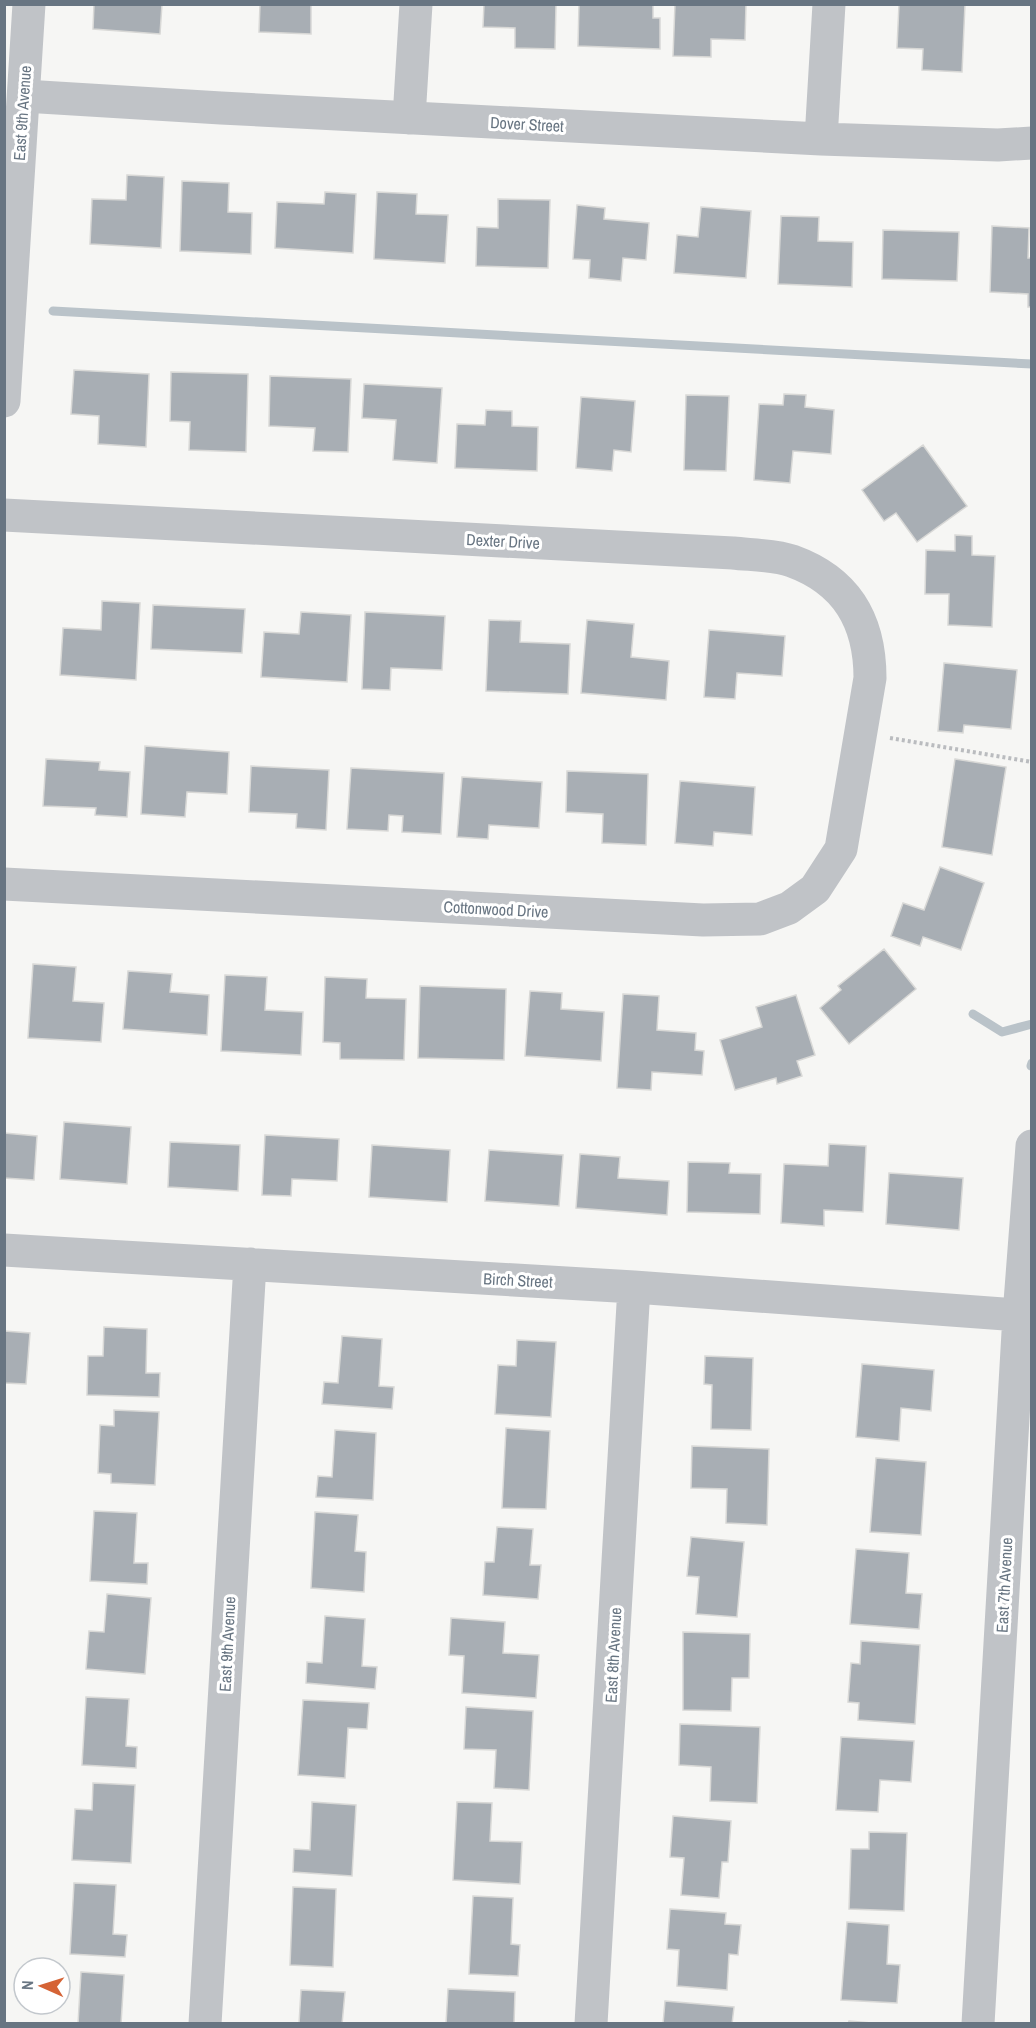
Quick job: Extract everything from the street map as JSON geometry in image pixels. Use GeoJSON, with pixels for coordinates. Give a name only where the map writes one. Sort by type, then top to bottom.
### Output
{"type":"FeatureCollection","features":[{"type":"Feature","properties":{"kind":"street","name":"East 9th Avenue"},"geometry":{"type":"LineString","coordinates":[[4,401],[29,4]]}},
{"type":"Feature","properties":{"kind":"street"},"geometry":{"type":"LineString","coordinates":[[409,118],[416,4]]}},
{"type":"Feature","properties":{"kind":"street"},"geometry":{"type":"LineString","coordinates":[[821,139],[829,4]]}},
{"type":"Feature","properties":{"kind":"street","name":"Dover Street"},"geometry":{"type":"LineString","coordinates":[[24,96],[821,139],[998,146],[1032,143]]}},
{"type":"Feature","properties":{"kind":"street","name":"Dexter Drive"},"geometry":{"type":"LineString","coordinates":[[4,515],[733,553],[790,560],[822,575],[848,599],[864,627],[870,655],[870,678],[861,734]]}},
{"type":"Feature","properties":{"kind":"street","name":"Cottonwood Drive"},"geometry":{"type":"LineString","coordinates":[[4,884],[703,920],[760,919],[789,908],[815,889],[841,849],[861,734]]}},
{"type":"Feature","properties":{"kind":"street","name":"East 7th Avenue"},"geometry":{"type":"LineString","coordinates":[[978,2024],[1025,1315],[1032,1146]]}},
{"type":"Feature","properties":{"kind":"street","name":"Birch Street"},"geometry":{"type":"LineString","coordinates":[[4,1250],[634,1287],[1025,1315]]}},
{"type":"Feature","properties":{"kind":"street","name":"East 9th Avenue"},"geometry":{"type":"LineString","coordinates":[[205,2024],[250,1264]]}},
{"type":"Feature","properties":{"kind":"street","name":"East 8th Avenue"},"geometry":{"type":"LineString","coordinates":[[591,2024],[634,1287]]}},
{"type":"Feature","properties":{"kind":"path"},"geometry":{"type":"LineString","coordinates":[[861,734],[1032,762]]}},
{"type":"Feature","properties":{"kind":"building"},"geometry":{"type":"Polygon","coordinates":[[[94,4],[162,4],[160,34],[93,29],[94,4]]]}},
{"type":"Feature","properties":{"kind":"building"},"geometry":{"type":"Polygon","coordinates":[[[260,4],[311,4],[311,34],[259,32],[260,4]]]}},
{"type":"Feature","properties":{"kind":"building"},"geometry":{"type":"Polygon","coordinates":[[[484,4],[556,4],[555,49],[515,48],[515,28],[483,27],[484,4]]]}},
{"type":"Feature","properties":{"kind":"building"},"geometry":{"type":"Polygon","coordinates":[[[579,4],[653,4],[653,18],[660,18],[660,49],[578,46],[579,4]]]}},
{"type":"Feature","properties":{"kind":"building"},"geometry":{"type":"Polygon","coordinates":[[[675,4],[746,4],[745,40],[711,39],[711,57],[673,56],[675,4]]]}},
{"type":"Feature","properties":{"kind":"building"},"geometry":{"type":"Polygon","coordinates":[[[899,4],[965,4],[962,72],[922,70],[923,49],[897,48],[899,4]]]}},
{"type":"Feature","properties":{"kind":"building"},"geometry":{"type":"Polygon","coordinates":[[[127,175],[164,177],[161,248],[90,244],[92,199],[126,200],[127,175]]]}},
{"type":"Feature","properties":{"kind":"building"},"geometry":{"type":"Polygon","coordinates":[[[182,181],[229,183],[228,212],[252,213],[251,254],[180,251],[182,181]]]}},
{"type":"Feature","properties":{"kind":"building"},"geometry":{"type":"Polygon","coordinates":[[[325,192],[356,194],[353,253],[275,248],[277,202],[324,204],[325,192]]]}},
{"type":"Feature","properties":{"kind":"building"},"geometry":{"type":"Polygon","coordinates":[[[377,192],[417,194],[416,214],[448,215],[445,263],[374,259],[377,192]]]}},
{"type":"Feature","properties":{"kind":"building"},"geometry":{"type":"Polygon","coordinates":[[[498,199],[550,200],[548,268],[476,266],[477,227],[498,228],[498,199]]]}},
{"type":"Feature","properties":{"kind":"building"},"geometry":{"type":"Polygon","coordinates":[[[577,205],[605,208],[604,219],[649,223],[646,260],[623,258],[621,281],[589,278],[590,260],[573,259],[577,205]]]}},
{"type":"Feature","properties":{"kind":"building"},"geometry":{"type":"Polygon","coordinates":[[[701,207],[751,211],[746,278],[674,273],[677,235],[698,237],[701,207]]]}},
{"type":"Feature","properties":{"kind":"building"},"geometry":{"type":"Polygon","coordinates":[[[781,216],[819,217],[818,241],[853,242],[852,287],[778,284],[781,216]]]}},
{"type":"Feature","properties":{"kind":"building"},"geometry":{"type":"Polygon","coordinates":[[[992,226],[1029,228],[1028,258],[1032,258],[1032,307],[1028,307],[1028,294],[990,292],[992,226]]]}},
{"type":"Feature","properties":{"kind":"building"},"geometry":{"type":"Polygon","coordinates":[[[883,230],[959,232],[957,281],[882,279],[883,230]]]}},
{"type":"Feature","properties":{"kind":"building"},"geometry":{"type":"Polygon","coordinates":[[[74,370],[149,374],[146,447],[98,444],[99,416],[71,414],[74,370]]]}},
{"type":"Feature","properties":{"kind":"building"},"geometry":{"type":"Polygon","coordinates":[[[171,372],[248,374],[246,452],[189,450],[190,422],[170,421],[171,372]]]}},
{"type":"Feature","properties":{"kind":"building"},"geometry":{"type":"Polygon","coordinates":[[[270,376],[351,379],[348,452],[313,451],[315,428],[269,426],[270,376]]]}},
{"type":"Feature","properties":{"kind":"building"},"geometry":{"type":"Polygon","coordinates":[[[364,384],[442,388],[437,463],[393,460],[396,420],[362,418],[364,384]]]}},
{"type":"Feature","properties":{"kind":"building"},"geometry":{"type":"Polygon","coordinates":[[[784,394],[806,395],[805,407],[834,410],[831,454],[793,451],[790,483],[754,480],[759,404],[783,405],[784,394]]]}},
{"type":"Feature","properties":{"kind":"building"},"geometry":{"type":"Polygon","coordinates":[[[686,395],[729,396],[726,471],[684,470],[686,395]]]}},
{"type":"Feature","properties":{"kind":"building"},"geometry":{"type":"Polygon","coordinates":[[[581,397],[635,401],[631,452],[614,450],[612,471],[576,468],[581,397]]]}},
{"type":"Feature","properties":{"kind":"building"},"geometry":{"type":"Polygon","coordinates":[[[486,410],[512,411],[512,426],[538,427],[537,471],[455,468],[457,424],[485,425],[486,410]]]}},
{"type":"Feature","properties":{"kind":"building"},"geometry":{"type":"Polygon","coordinates":[[[923,445],[967,506],[917,542],[896,513],[884,521],[862,490],[923,445]]]}},
{"type":"Feature","properties":{"kind":"building"},"geometry":{"type":"Polygon","coordinates":[[[955,535],[972,536],[972,555],[995,556],[992,627],[948,625],[949,594],[925,594],[926,550],[955,551],[955,535]]]}},
{"type":"Feature","properties":{"kind":"building"},"geometry":{"type":"Polygon","coordinates":[[[102,601],[140,603],[136,680],[60,675],[63,628],[101,630],[102,601]]]}},
{"type":"Feature","properties":{"kind":"building"},"geometry":{"type":"Polygon","coordinates":[[[153,605],[245,609],[242,653],[151,649],[153,605]]]}},
{"type":"Feature","properties":{"kind":"building"},"geometry":{"type":"Polygon","coordinates":[[[301,612],[351,615],[347,682],[261,677],[264,632],[299,634],[301,612]]]}},
{"type":"Feature","properties":{"kind":"building"},"geometry":{"type":"Polygon","coordinates":[[[365,612],[445,616],[442,670],[391,668],[390,690],[362,689],[365,612]]]}},
{"type":"Feature","properties":{"kind":"building"},"geometry":{"type":"Polygon","coordinates":[[[489,620],[521,621],[520,642],[570,644],[568,694],[486,691],[489,620]]]}},
{"type":"Feature","properties":{"kind":"building"},"geometry":{"type":"Polygon","coordinates":[[[587,620],[634,624],[631,657],[669,661],[666,700],[581,693],[587,620]]]}},
{"type":"Feature","properties":{"kind":"building"},"geometry":{"type":"Polygon","coordinates":[[[709,630],[785,636],[782,676],[737,673],[735,699],[704,697],[709,630]]]}},
{"type":"Feature","properties":{"kind":"building"},"geometry":{"type":"Polygon","coordinates":[[[944,663],[1017,670],[1011,729],[964,725],[963,733],[938,731],[944,663]]]}},
{"type":"Feature","properties":{"kind":"building"},"geometry":{"type":"Polygon","coordinates":[[[145,746],[229,752],[227,794],[187,792],[185,817],[141,814],[145,746]]]}},
{"type":"Feature","properties":{"kind":"building"},"geometry":{"type":"Polygon","coordinates":[[[46,759],[100,762],[99,770],[130,772],[127,817],[95,815],[96,808],[43,806],[46,759]]]}},
{"type":"Feature","properties":{"kind":"building"},"geometry":{"type":"Polygon","coordinates":[[[955,759],[1006,767],[992,855],[942,847],[955,759]]]}},
{"type":"Feature","properties":{"kind":"building"},"geometry":{"type":"Polygon","coordinates":[[[251,766],[329,770],[326,830],[296,828],[297,814],[249,812],[251,766]]]}},
{"type":"Feature","properties":{"kind":"building"},"geometry":{"type":"Polygon","coordinates":[[[351,768],[444,773],[441,834],[402,832],[403,816],[389,815],[388,831],[347,829],[351,768]]]}},
{"type":"Feature","properties":{"kind":"building"},"geometry":{"type":"Polygon","coordinates":[[[567,771],[648,774],[646,845],[602,843],[603,814],[566,812],[567,771]]]}},
{"type":"Feature","properties":{"kind":"building"},"geometry":{"type":"Polygon","coordinates":[[[462,777],[542,782],[539,828],[489,825],[488,839],[457,837],[462,777]]]}},
{"type":"Feature","properties":{"kind":"building"},"geometry":{"type":"Polygon","coordinates":[[[680,781],[755,787],[752,835],[714,832],[713,846],[675,843],[680,781]]]}},
{"type":"Feature","properties":{"kind":"building"},"geometry":{"type":"Polygon","coordinates":[[[940,867],[984,883],[961,950],[923,937],[920,946],[891,936],[903,903],[924,910],[940,867]]]}},
{"type":"Feature","properties":{"kind":"building"},"geometry":{"type":"Polygon","coordinates":[[[884,949],[916,989],[849,1044],[820,1008],[841,990],[838,986],[884,949]]]}},
{"type":"Feature","properties":{"kind":"building"},"geometry":{"type":"Polygon","coordinates":[[[33,964],[76,967],[73,1001],[104,1003],[101,1042],[28,1038],[33,964]]]}},
{"type":"Feature","properties":{"kind":"building"},"geometry":{"type":"Polygon","coordinates":[[[128,971],[172,974],[170,992],[209,995],[207,1035],[123,1029],[128,971]]]}},
{"type":"Feature","properties":{"kind":"building"},"geometry":{"type":"Polygon","coordinates":[[[225,975],[267,977],[265,1010],[303,1012],[301,1055],[221,1051],[225,975]]]}},
{"type":"Feature","properties":{"kind":"building"},"geometry":{"type":"Polygon","coordinates":[[[325,977],[367,979],[366,998],[406,999],[404,1060],[340,1059],[340,1043],[323,1042],[325,977]]]}},
{"type":"Feature","properties":{"kind":"building"},"geometry":{"type":"Polygon","coordinates":[[[420,986],[506,989],[504,1060],[418,1058],[420,986]]]}},
{"type":"Feature","properties":{"kind":"building"},"geometry":{"type":"Polygon","coordinates":[[[530,991],[562,993],[561,1009],[604,1012],[601,1061],[525,1056],[530,991]]]}},
{"type":"Feature","properties":{"kind":"building"},"geometry":{"type":"Polygon","coordinates":[[[623,994],[659,996],[657,1030],[696,1033],[695,1050],[704,1051],[702,1075],[652,1072],[651,1090],[617,1088],[623,994]]]}},
{"type":"Feature","properties":{"kind":"building"},"geometry":{"type":"Polygon","coordinates":[[[796,995],[815,1055],[797,1061],[802,1076],[777,1084],[776,1078],[735,1090],[720,1040],[762,1027],[756,1007],[796,995]]]}},
{"type":"Feature","properties":{"kind":"building"},"geometry":{"type":"Polygon","coordinates":[[[64,1122],[131,1127],[127,1184],[60,1179],[64,1122]]]}},
{"type":"Feature","properties":{"kind":"building"},"geometry":{"type":"Polygon","coordinates":[[[4,1133],[37,1136],[34,1180],[4,1178],[4,1133]]]}},
{"type":"Feature","properties":{"kind":"building"},"geometry":{"type":"Polygon","coordinates":[[[265,1135],[339,1139],[337,1181],[292,1179],[291,1196],[262,1195],[265,1135]]]}},
{"type":"Feature","properties":{"kind":"building"},"geometry":{"type":"Polygon","coordinates":[[[170,1142],[240,1145],[238,1191],[168,1187],[170,1142]]]}},
{"type":"Feature","properties":{"kind":"building"},"geometry":{"type":"Polygon","coordinates":[[[829,1144],[866,1146],[863,1212],[824,1210],[824,1226],[781,1223],[784,1164],[828,1166],[829,1144]]]}},
{"type":"Feature","properties":{"kind":"building"},"geometry":{"type":"Polygon","coordinates":[[[372,1145],[450,1150],[447,1202],[369,1197],[372,1145]]]}},
{"type":"Feature","properties":{"kind":"building"},"geometry":{"type":"Polygon","coordinates":[[[489,1150],[563,1155],[559,1206],[485,1201],[489,1150]]]}},
{"type":"Feature","properties":{"kind":"building"},"geometry":{"type":"Polygon","coordinates":[[[580,1154],[620,1157],[618,1178],[669,1181],[667,1215],[576,1208],[580,1154]]]}},
{"type":"Feature","properties":{"kind":"building"},"geometry":{"type":"Polygon","coordinates":[[[688,1162],[730,1163],[729,1173],[761,1174],[760,1214],[687,1212],[688,1162]]]}},
{"type":"Feature","properties":{"kind":"building"},"geometry":{"type":"Polygon","coordinates":[[[889,1173],[963,1178],[959,1230],[886,1224],[889,1173]]]}},
{"type":"Feature","properties":{"kind":"building"},"geometry":{"type":"Polygon","coordinates":[[[104,1327],[147,1329],[146,1373],[160,1373],[159,1397],[87,1395],[88,1356],[103,1356],[104,1327]]]}},
{"type":"Feature","properties":{"kind":"building"},"geometry":{"type":"Polygon","coordinates":[[[4,1331],[30,1333],[26,1384],[4,1383],[4,1331]]]}},
{"type":"Feature","properties":{"kind":"building"},"geometry":{"type":"Polygon","coordinates":[[[342,1336],[382,1339],[379,1386],[394,1387],[392,1409],[322,1404],[324,1382],[338,1383],[342,1336]]]}},
{"type":"Feature","properties":{"kind":"building"},"geometry":{"type":"Polygon","coordinates":[[[517,1340],[556,1342],[551,1417],[495,1414],[498,1365],[516,1366],[517,1340]]]}},
{"type":"Feature","properties":{"kind":"building"},"geometry":{"type":"Polygon","coordinates":[[[705,1356],[753,1358],[751,1430],[711,1429],[712,1385],[704,1384],[705,1356]]]}},
{"type":"Feature","properties":{"kind":"building"},"geometry":{"type":"Polygon","coordinates":[[[862,1364],[934,1370],[931,1411],[901,1408],[899,1441],[856,1437],[862,1364]]]}},
{"type":"Feature","properties":{"kind":"building"},"geometry":{"type":"Polygon","coordinates":[[[114,1410],[159,1412],[155,1485],[111,1483],[111,1474],[98,1473],[100,1425],[114,1426],[114,1410]]]}},
{"type":"Feature","properties":{"kind":"building"},"geometry":{"type":"Polygon","coordinates":[[[506,1428],[550,1431],[546,1509],[502,1508],[506,1428]]]}},
{"type":"Feature","properties":{"kind":"building"},"geometry":{"type":"Polygon","coordinates":[[[335,1430],[376,1433],[373,1500],[316,1497],[318,1476],[332,1477],[335,1430]]]}},
{"type":"Feature","properties":{"kind":"building"},"geometry":{"type":"Polygon","coordinates":[[[692,1446],[769,1449],[767,1525],[726,1523],[727,1489],[691,1488],[692,1446]]]}},
{"type":"Feature","properties":{"kind":"building"},"geometry":{"type":"Polygon","coordinates":[[[876,1458],[926,1462],[921,1535],[870,1532],[876,1458]]]}},
{"type":"Feature","properties":{"kind":"building"},"geometry":{"type":"Polygon","coordinates":[[[94,1511],[137,1513],[134,1563],[148,1563],[147,1584],[90,1581],[94,1511]]]}},
{"type":"Feature","properties":{"kind":"building"},"geometry":{"type":"Polygon","coordinates":[[[315,1512],[358,1515],[355,1551],[366,1552],[364,1592],[311,1588],[315,1512]]]}},
{"type":"Feature","properties":{"kind":"building"},"geometry":{"type":"Polygon","coordinates":[[[497,1527],[533,1529],[530,1565],[541,1565],[538,1599],[483,1595],[485,1562],[494,1562],[497,1527]]]}},
{"type":"Feature","properties":{"kind":"building"},"geometry":{"type":"Polygon","coordinates":[[[691,1537],[744,1542],[737,1617],[696,1614],[699,1577],[687,1576],[691,1537]]]}},
{"type":"Feature","properties":{"kind":"building"},"geometry":{"type":"Polygon","coordinates":[[[856,1549],[909,1553],[906,1593],[922,1594],[919,1629],[850,1624],[856,1549]]]}},
{"type":"Feature","properties":{"kind":"building"},"geometry":{"type":"Polygon","coordinates":[[[107,1594],[151,1598],[145,1674],[86,1669],[89,1631],[104,1632],[107,1594]]]}},
{"type":"Feature","properties":{"kind":"building"},"geometry":{"type":"Polygon","coordinates":[[[325,1616],[365,1619],[362,1666],[377,1667],[375,1689],[306,1683],[307,1662],[322,1663],[325,1616]]]}},
{"type":"Feature","properties":{"kind":"building"},"geometry":{"type":"Polygon","coordinates":[[[451,1618],[505,1622],[503,1653],[539,1655],[536,1698],[462,1693],[464,1656],[449,1655],[451,1618]]]}},
{"type":"Feature","properties":{"kind":"building"},"geometry":{"type":"Polygon","coordinates":[[[683,1632],[750,1634],[749,1678],[732,1678],[731,1711],[683,1710],[683,1632]]]}},
{"type":"Feature","properties":{"kind":"building"},"geometry":{"type":"Polygon","coordinates":[[[861,1641],[920,1645],[915,1724],[858,1720],[859,1703],[848,1702],[851,1663],[860,1664],[861,1641]]]}},
{"type":"Feature","properties":{"kind":"building"},"geometry":{"type":"Polygon","coordinates":[[[86,1697],[129,1699],[126,1746],[137,1747],[136,1768],[82,1765],[86,1697]]]}},
{"type":"Feature","properties":{"kind":"building"},"geometry":{"type":"Polygon","coordinates":[[[303,1700],[369,1703],[367,1729],[348,1728],[345,1778],[298,1775],[303,1700]]]}},
{"type":"Feature","properties":{"kind":"building"},"geometry":{"type":"Polygon","coordinates":[[[466,1707],[533,1711],[529,1790],[494,1788],[496,1750],[464,1749],[466,1707]]]}},
{"type":"Feature","properties":{"kind":"building"},"geometry":{"type":"Polygon","coordinates":[[[680,1724],[760,1727],[757,1803],[710,1801],[711,1767],[679,1765],[680,1724]]]}},
{"type":"Feature","properties":{"kind":"building"},"geometry":{"type":"Polygon","coordinates":[[[841,1737],[914,1741],[911,1782],[880,1780],[878,1812],[836,1810],[841,1737]]]}},
{"type":"Feature","properties":{"kind":"building"},"geometry":{"type":"Polygon","coordinates":[[[93,1783],[135,1785],[131,1863],[72,1860],[75,1809],[92,1810],[93,1783]]]}},
{"type":"Feature","properties":{"kind":"building"},"geometry":{"type":"Polygon","coordinates":[[[312,1802],[356,1805],[352,1876],[293,1872],[294,1849],[310,1850],[312,1802]]]}},
{"type":"Feature","properties":{"kind":"building"},"geometry":{"type":"Polygon","coordinates":[[[457,1802],[492,1803],[490,1841],[522,1842],[520,1884],[453,1880],[457,1802]]]}},
{"type":"Feature","properties":{"kind":"building"},"geometry":{"type":"Polygon","coordinates":[[[673,1816],[731,1821],[728,1862],[722,1862],[719,1898],[681,1895],[684,1858],[670,1857],[673,1816]]]}},
{"type":"Feature","properties":{"kind":"building"},"geometry":{"type":"Polygon","coordinates":[[[869,1832],[907,1833],[904,1911],[849,1909],[851,1849],[869,1849],[869,1832]]]}},
{"type":"Feature","properties":{"kind":"building"},"geometry":{"type":"Polygon","coordinates":[[[74,1883],[116,1885],[113,1934],[127,1935],[125,1957],[70,1954],[74,1883]]]}},
{"type":"Feature","properties":{"kind":"building"},"geometry":{"type":"Polygon","coordinates":[[[293,1887],[336,1889],[333,1967],[290,1965],[293,1887]]]}},
{"type":"Feature","properties":{"kind":"building"},"geometry":{"type":"Polygon","coordinates":[[[473,1896],[513,1898],[511,1944],[520,1945],[518,1976],[469,1974],[473,1896]]]}},
{"type":"Feature","properties":{"kind":"building"},"geometry":{"type":"Polygon","coordinates":[[[670,1909],[726,1913],[725,1924],[741,1925],[738,1955],[729,1954],[727,1990],[677,1986],[679,1950],[667,1949],[670,1909]]]}},
{"type":"Feature","properties":{"kind":"building"},"geometry":{"type":"Polygon","coordinates":[[[847,1922],[889,1925],[887,1964],[900,1965],[897,2003],[841,2000],[847,1922]]]}},
{"type":"Feature","properties":{"kind":"building"},"geometry":{"type":"Polygon","coordinates":[[[81,1972],[124,1975],[121,2024],[78,2024],[81,1972]]]}},
{"type":"Feature","properties":{"kind":"building"},"geometry":{"type":"Polygon","coordinates":[[[448,1989],[515,1992],[514,2024],[446,2024],[448,1989]]]}},
{"type":"Feature","properties":{"kind":"building"},"geometry":{"type":"Polygon","coordinates":[[[301,1990],[345,1992],[342,2024],[299,2024],[301,1990]]]}},
{"type":"Feature","properties":{"kind":"building"},"geometry":{"type":"Polygon","coordinates":[[[665,2001],[734,2007],[732,2024],[663,2024],[665,2001]]]}},
{"type":"Feature","properties":{"kind":"building"},"geometry":{"type":"Polygon","coordinates":[[[849,2021],[883,2024],[848,2024],[849,2021]]]}},
{"type":"Feature","properties":{"kind":"waterway"},"geometry":{"type":"LineString","coordinates":[[53,311],[1032,364]]}},
{"type":"Feature","properties":{"kind":"waterway"},"geometry":{"type":"LineString","coordinates":[[973,1014],[1002,1032],[1032,1024]]}}]}
